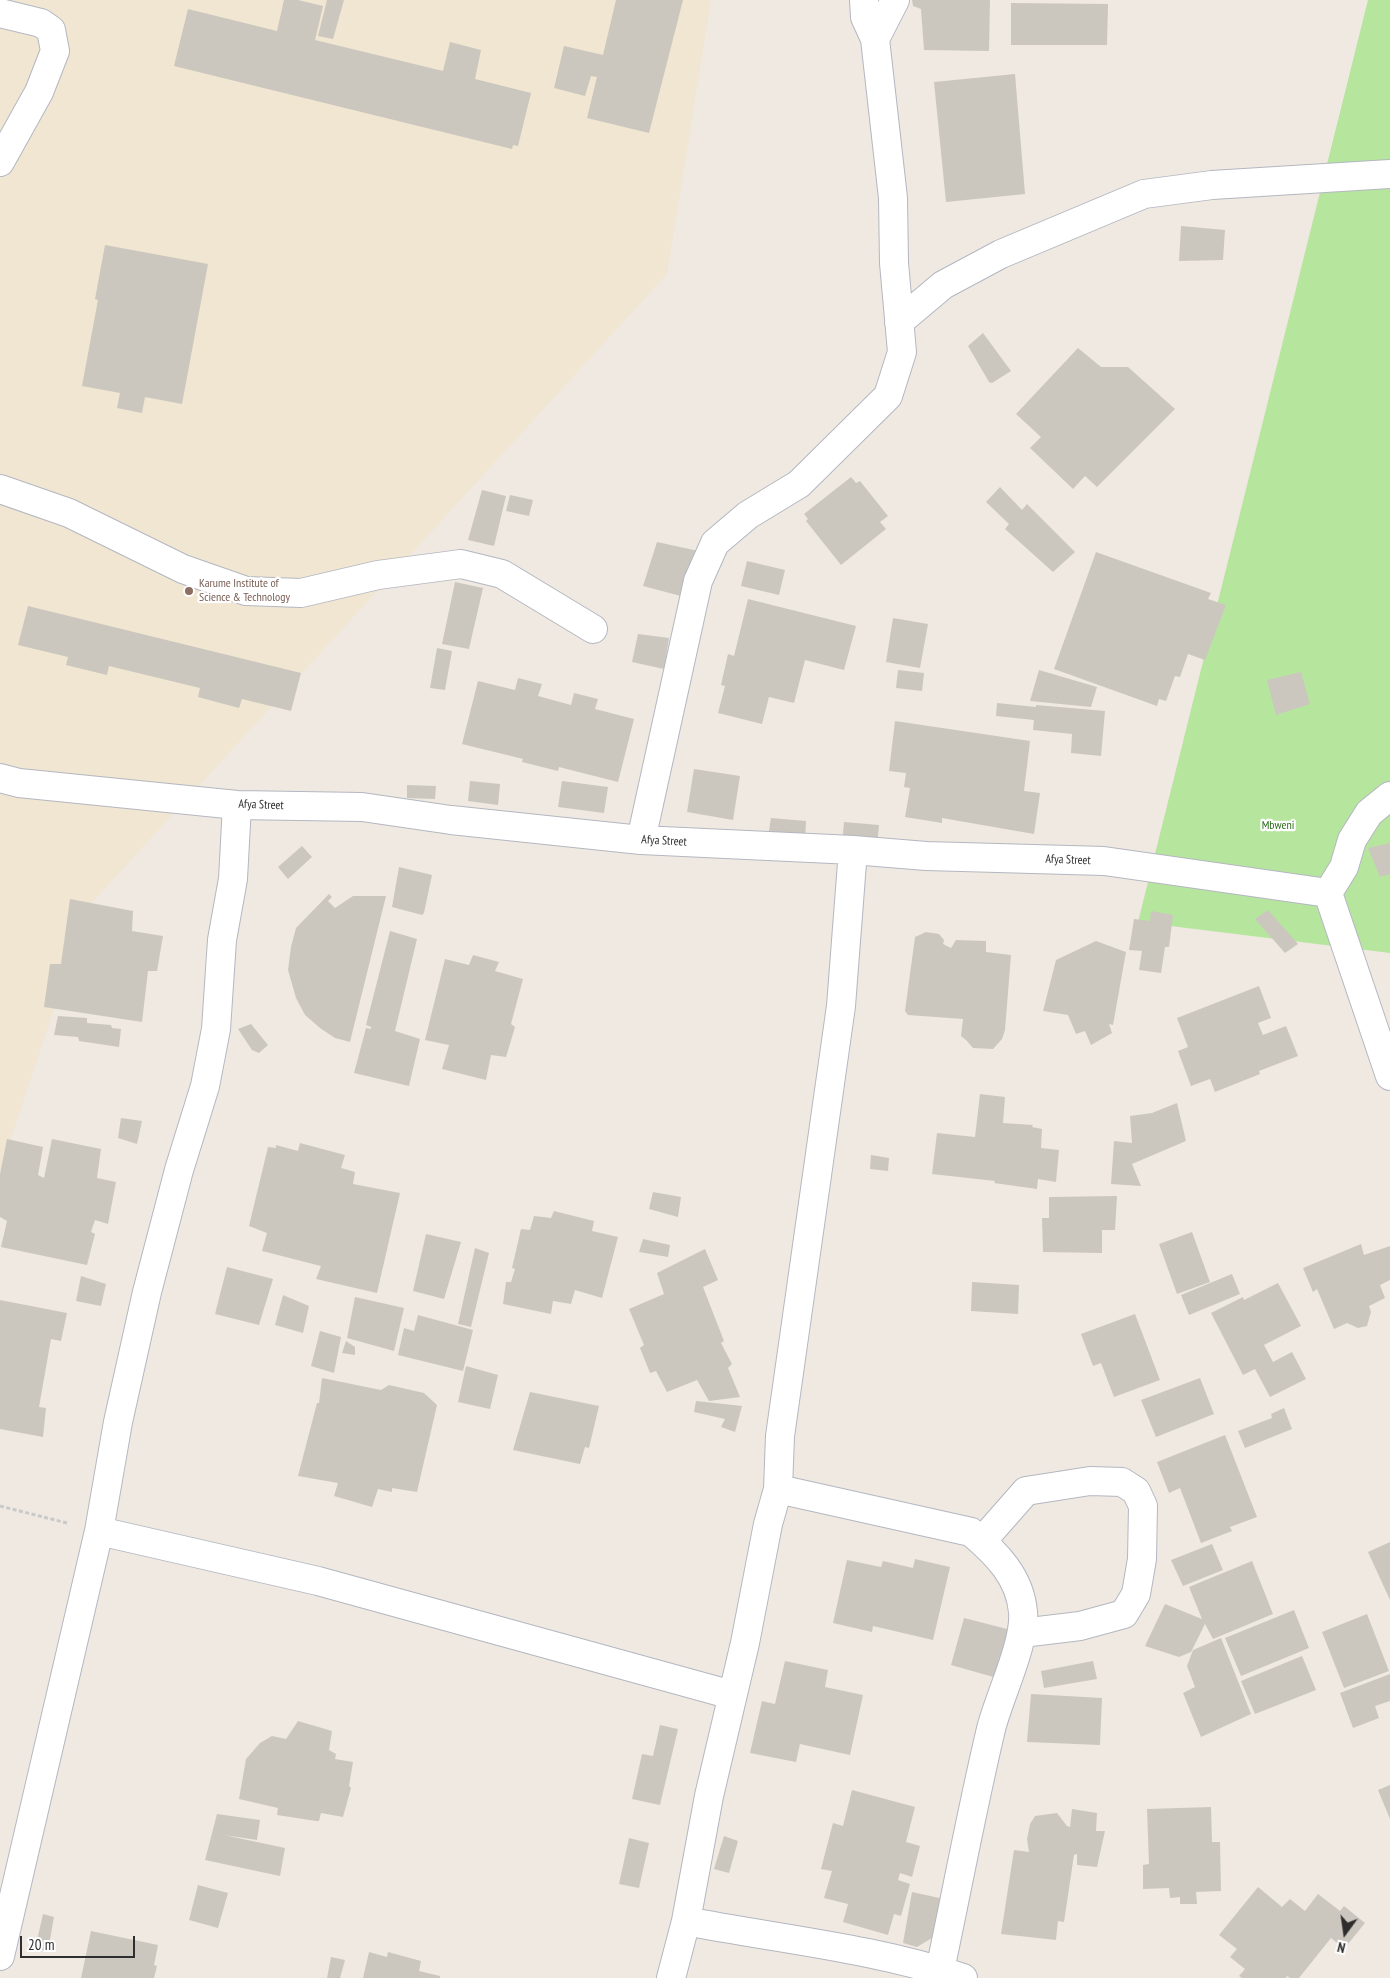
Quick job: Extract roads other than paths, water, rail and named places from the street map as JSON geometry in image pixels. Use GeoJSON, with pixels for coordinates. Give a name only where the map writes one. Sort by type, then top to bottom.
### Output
{"type":"FeatureCollection","features":[{"type":"Feature","properties":{"kind":"street"},"geometry":{"type":"LineString","coordinates":[[641,840],[698,581],[715,543],[748,515],[800,484],[888,396],[902,352],[894,263],[893,198],[875,39],[865,17],[864,0]]}},
{"type":"Feature","properties":{"kind":"street"},"geometry":{"type":"LineString","coordinates":[[875,39],[895,0]]}},
{"type":"Feature","properties":{"kind":"street"},"geometry":{"type":"LineString","coordinates":[[0,13],[40,23],[51,30],[55,50],[39,92],[0,162]]}},
{"type":"Feature","properties":{"kind":"street"},"geometry":{"type":"LineString","coordinates":[[899,322],[943,285],[1001,254],[1144,194],[1212,185],[1390,174]]}},
{"type":"Feature","properties":{"kind":"street"},"geometry":{"type":"LineString","coordinates":[[0,490],[69,514],[183,569],[246,591],[301,593],[378,575],[461,564],[502,574],[593,629]]}},
{"type":"Feature","properties":{"kind":"street","name":"Afya Street"},"geometry":{"type":"LineString","coordinates":[[0,778],[18,783],[237,805],[362,807],[451,820],[641,840],[853,850],[926,856],[1104,861],[1328,893]]}},
{"type":"Feature","properties":{"kind":"street"},"geometry":{"type":"LineString","coordinates":[[1390,796],[1369,813],[1352,840],[1344,867],[1328,893],[1390,1076]]}},
{"type":"Feature","properties":{"kind":"street"},"geometry":{"type":"LineString","coordinates":[[0,1956],[100,1531],[118,1422],[147,1292],[179,1170],[205,1086],[214,1039],[222,940],[234,878],[237,805]]}},
{"type":"Feature","properties":{"kind":"street"},"geometry":{"type":"LineString","coordinates":[[672,1978],[686,1921],[708,1796],[745,1642],[768,1524],[778,1489],[780,1436],[840,1006],[853,850]]}},
{"type":"Feature","properties":{"kind":"street"},"geometry":{"type":"LineString","coordinates":[[982,1541],[1026,1491],[1090,1481],[1122,1482],[1136,1491],[1143,1506],[1142,1559],[1136,1594],[1124,1614],[1080,1626],[1022,1633]]}},
{"type":"Feature","properties":{"kind":"street"},"geometry":{"type":"LineString","coordinates":[[686,1921],[850,1950],[952,1974],[992,1728],[1022,1633],[1023,1612],[1014,1578],[996,1554],[971,1532],[778,1489]]}},
{"type":"Feature","properties":{"kind":"street"},"geometry":{"type":"LineString","coordinates":[[100,1531],[318,1581],[732,1696]]}},
{"type":"Feature","properties":{"kind":"place","name":"Karume Institute of Science & Technology"},"geometry":{"type":"Point","coordinates":[189,591]}},
{"type":"Feature","properties":{"kind":"park label","name":"Mbweni"},"geometry":{"type":"Point","coordinates":[1278,826]}}]}
